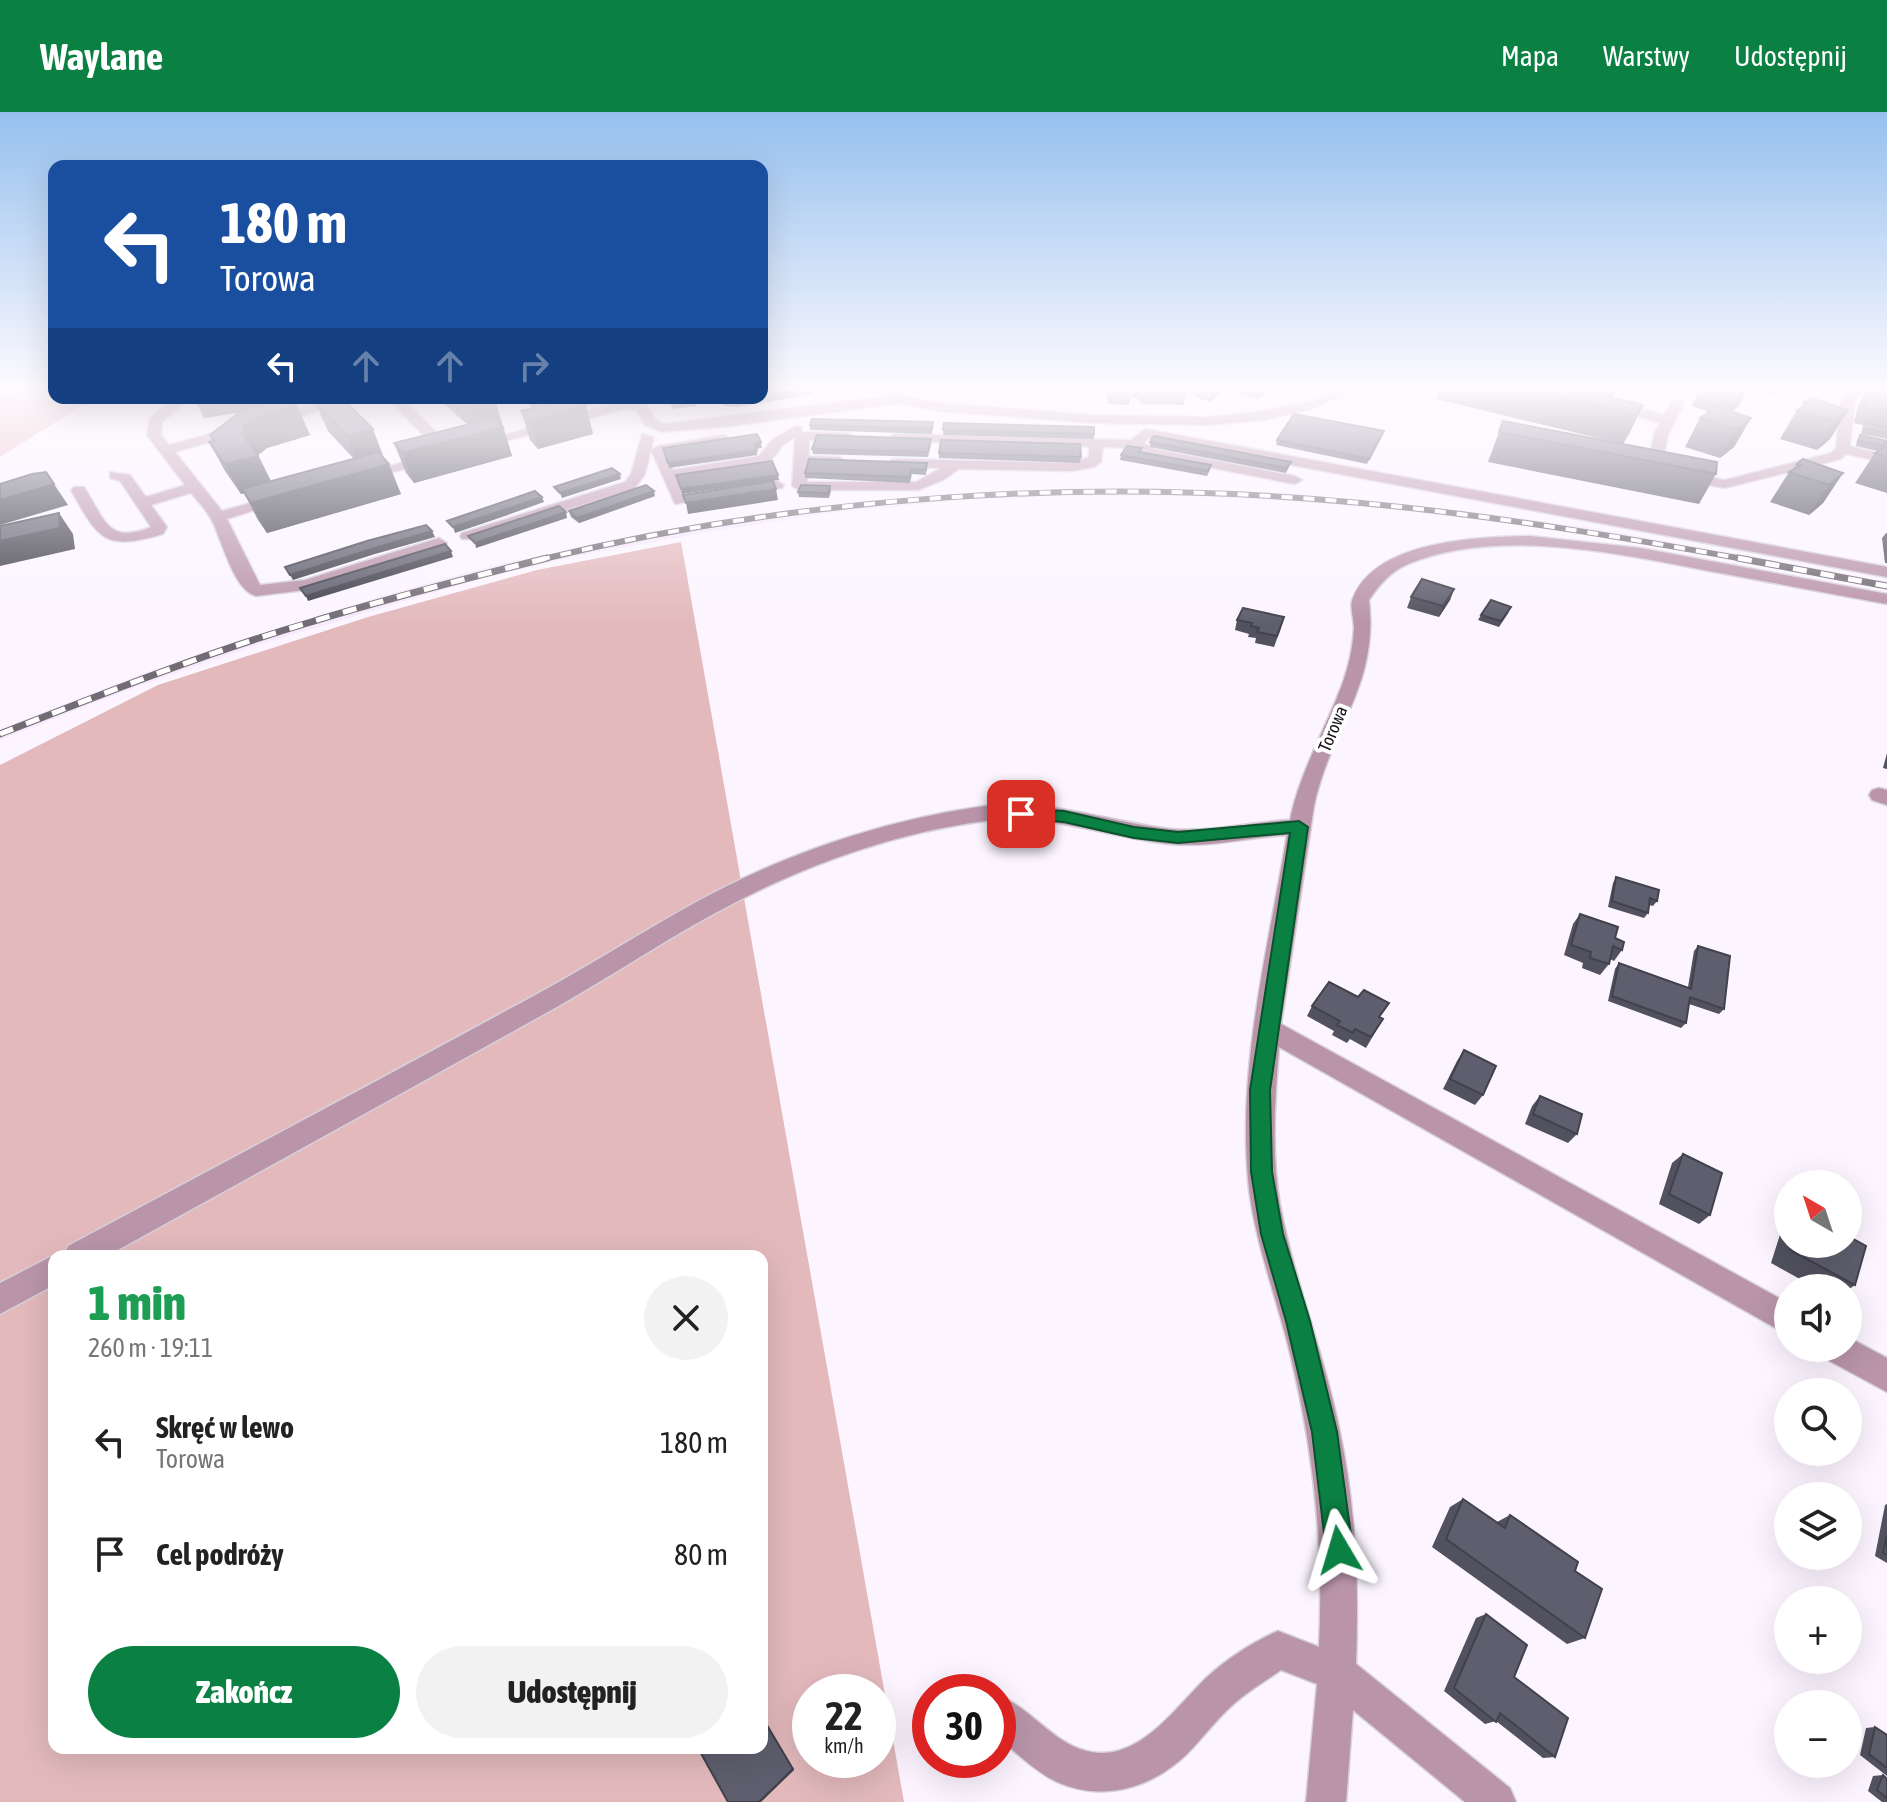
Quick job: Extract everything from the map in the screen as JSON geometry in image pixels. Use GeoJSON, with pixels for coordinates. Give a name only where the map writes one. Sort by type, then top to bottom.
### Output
{"type":"FeatureCollection","features":[{"type":"Feature","properties":{"kind":"street"},"geometry":{"type":"LineString","coordinates":[[179,466],[218,517],[248,583],[256,591],[283,591],[307,585],[439,543]]}},
{"type":"Feature","properties":{"kind":"street"},"geometry":{"type":"LineString","coordinates":[[352,480],[400,466]]}},
{"type":"Feature","properties":{"kind":"street"},"geometry":{"type":"LineString","coordinates":[[468,536],[630,485],[640,466]]}},
{"type":"Feature","properties":{"kind":"street"},"geometry":{"type":"LineString","coordinates":[[664,466],[680,501],[777,485]]}},
{"type":"Feature","properties":{"kind":"street"},"geometry":{"type":"LineString","coordinates":[[668,475],[726,466]]}},
{"type":"Feature","properties":{"kind":"street"},"geometry":{"type":"LineString","coordinates":[[801,466],[799,486],[918,486],[953,466]]}},
{"type":"Feature","properties":{"kind":"street"},"geometry":{"type":"LineString","coordinates":[[1222,466],[1295,480]]}},
{"type":"Feature","properties":{"kind":"street"},"geometry":{"type":"LineString","coordinates":[[1319,466],[1887,572]]}},
{"type":"Feature","properties":{"kind":"street"},"geometry":{"type":"LineString","coordinates":[[1647,466],[1725,484],[1802,466]]}},
{"type":"Feature","properties":{"kind":"street"},"geometry":{"type":"LineString","coordinates":[[79,490],[107,537],[116,541],[157,531],[159,527],[125,478],[115,475]]}},
{"type":"Feature","properties":{"kind":"street"},"geometry":{"type":"LineString","coordinates":[[140,503],[195,487]]}},
{"type":"Feature","properties":{"kind":"street"},"geometry":{"type":"LineString","coordinates":[[218,517],[292,496]]}},
{"type":"Feature","properties":{"kind":"street","name":"Torowa"},"geometry":{"type":"LineString","coordinates":[[1326,1802],[1339,1674],[1339,1550],[1324,1432],[1298,1321],[1272,1234],[1262,1172],[1260,1090],[1299,827],[1308,785],[1363,652],[1365,626],[1360,600],[1374,579],[1400,561],[1439,549],[1488,542],[1530,541],[1640,553],[1887,599]]}},
{"type":"Feature","properties":{"kind":"street"},"geometry":{"type":"LineString","coordinates":[[90,1250],[580,983],[734,892],[845,850],[904,832],[990,813],[1064,816],[1134,833],[1178,838],[1299,827]]}},
{"type":"Feature","properties":{"kind":"street"},"geometry":{"type":"LineString","coordinates":[[1269,1029],[1774,1312]]}},
{"type":"Feature","properties":{"kind":"street"},"geometry":{"type":"LineString","coordinates":[[0,1299],[48,1272]]}},
{"type":"Feature","properties":{"kind":"street"},"geometry":{"type":"LineString","coordinates":[[1862,1362],[1887,1376]]}},
{"type":"Feature","properties":{"kind":"street"},"geometry":{"type":"LineString","coordinates":[[1016,1728],[1067,1766],[1098,1774],[1139,1765],[1170,1743],[1222,1689],[1278,1650],[1339,1674],[1496,1802]]}},
{"type":"Feature","properties":{"kind":"shaded area"},"geometry":{"type":"Polygon","coordinates":[[[1074,489],[1295,494],[1474,512],[1601,529],[1887,582],[1887,589],[1603,536],[1387,508],[1198,496],[964,500],[830,513],[710,532],[576,556],[476,580],[258,645],[138,686],[0,740],[0,729],[136,676],[385,595],[496,565],[707,523],[828,506],[964,493],[1074,489]]]}},
{"type":"Feature","properties":{"kind":"shaded area"},"geometry":{"type":"Polygon","coordinates":[[[681,542],[881,1674],[792,1674],[792,1778],[896,1778],[896,1757],[904,1802],[0,1802],[0,765],[158,685],[368,617],[537,570],[681,542]]]}},
{"type":"Feature","properties":{"kind":"building"},"geometry":{"type":"Polygon","coordinates":[[[327,466],[382,466],[251,503],[242,489],[327,466]]]}},
{"type":"Feature","properties":{"kind":"building"},"geometry":{"type":"Polygon","coordinates":[[[739,466],[774,466],[778,475],[681,489],[676,475],[739,466]]]}},
{"type":"Feature","properties":{"kind":"building"},"geometry":{"type":"Polygon","coordinates":[[[807,466],[927,466],[926,470],[911,469],[909,477],[805,473],[807,466]]]}},
{"type":"Feature","properties":{"kind":"building"},"geometry":{"type":"Polygon","coordinates":[[[1180,466],[1211,466],[1208,471],[1180,466]]]}},
{"type":"Feature","properties":{"kind":"building"},"geometry":{"type":"Polygon","coordinates":[[[1674,466],[1717,466],[1716,474],[1674,466]]]}},
{"type":"Feature","properties":{"kind":"building"},"geometry":{"type":"Polygon","coordinates":[[[1800,466],[1823,466],[1843,473],[1829,485],[1789,472],[1800,466]]]}},
{"type":"Feature","properties":{"kind":"building"},"geometry":{"type":"Polygon","coordinates":[[[612,468],[620,474],[560,493],[554,487],[612,468]]]}},
{"type":"Feature","properties":{"kind":"building"},"geometry":{"type":"Polygon","coordinates":[[[46,472],[54,484],[0,500],[0,484],[46,472]]]}},
{"type":"Feature","properties":{"kind":"building"},"geometry":{"type":"Polygon","coordinates":[[[773,481],[776,489],[686,503],[683,495],[773,481]]]}},
{"type":"Feature","properties":{"kind":"building"},"geometry":{"type":"Polygon","coordinates":[[[646,485],[654,491],[577,518],[569,511],[646,485]]]}},
{"type":"Feature","properties":{"kind":"building"},"geometry":{"type":"Polygon","coordinates":[[[801,485],[830,486],[828,493],[798,492],[801,485]]]}},
{"type":"Feature","properties":{"kind":"building"},"geometry":{"type":"Polygon","coordinates":[[[535,491],[542,497],[453,527],[447,521],[535,491]]]}},
{"type":"Feature","properties":{"kind":"building"},"geometry":{"type":"Polygon","coordinates":[[[559,506],[566,512],[475,543],[468,536],[559,506]]]}},
{"type":"Feature","properties":{"kind":"building"},"geometry":{"type":"Polygon","coordinates":[[[59,513],[60,528],[0,541],[0,526],[59,513]]]}},
{"type":"Feature","properties":{"kind":"building"},"geometry":{"type":"Polygon","coordinates":[[[426,525],[432,531],[290,575],[285,567],[367,541],[426,525]]]}},
{"type":"Feature","properties":{"kind":"building"},"geometry":{"type":"Polygon","coordinates":[[[445,544],[451,551],[306,596],[300,588],[445,544]]]}},
{"type":"Feature","properties":{"kind":"building"},"geometry":{"type":"Polygon","coordinates":[[[1422,579],[1454,589],[1443,606],[1411,597],[1422,579]]]}},
{"type":"Feature","properties":{"kind":"building"},"geometry":{"type":"Polygon","coordinates":[[[1491,600],[1511,607],[1501,621],[1481,615],[1491,600]]]}},
{"type":"Feature","properties":{"kind":"building"},"geometry":{"type":"Polygon","coordinates":[[[1243,608],[1284,617],[1277,636],[1257,632],[1259,628],[1251,626],[1252,623],[1237,620],[1243,608]]]}},
{"type":"Feature","properties":{"kind":"building"},"geometry":{"type":"Polygon","coordinates":[[[1616,877],[1659,890],[1657,901],[1650,898],[1648,913],[1612,901],[1616,877]]]}},
{"type":"Feature","properties":{"kind":"building"},"geometry":{"type":"Polygon","coordinates":[[[1580,914],[1618,927],[1615,938],[1624,942],[1622,950],[1613,946],[1609,964],[1590,958],[1591,952],[1571,945],[1580,914]]]}},
{"type":"Feature","properties":{"kind":"building"},"geometry":{"type":"Polygon","coordinates":[[[1698,946],[1730,956],[1724,1009],[1690,997],[1686,1023],[1612,996],[1619,963],[1691,989],[1698,946]]]}},
{"type":"Feature","properties":{"kind":"building"},"geometry":{"type":"Polygon","coordinates":[[[1329,982],[1358,997],[1364,990],[1389,1003],[1371,1037],[1337,1025],[1340,1021],[1312,1006],[1329,982]]]}},
{"type":"Feature","properties":{"kind":"building"},"geometry":{"type":"Polygon","coordinates":[[[1464,1050],[1496,1066],[1483,1095],[1450,1079],[1464,1050]]]}},
{"type":"Feature","properties":{"kind":"building"},"geometry":{"type":"Polygon","coordinates":[[[1540,1096],[1582,1114],[1577,1134],[1533,1114],[1540,1096]]]}},
{"type":"Feature","properties":{"kind":"building"},"geometry":{"type":"Polygon","coordinates":[[[1683,1154],[1722,1173],[1710,1215],[1669,1194],[1683,1154]]]}},
{"type":"Feature","properties":{"kind":"building"},"geometry":{"type":"Polygon","coordinates":[[[1862,1244],[1866,1246],[1858,1274],[1835,1274],[1805,1258],[1862,1258],[1862,1244]]]}},
{"type":"Feature","properties":{"kind":"building"},"geometry":{"type":"Polygon","coordinates":[[[1463,1499],[1505,1528],[1510,1515],[1578,1562],[1575,1571],[1602,1589],[1585,1638],[1446,1539],[1463,1499]]]}},
{"type":"Feature","properties":{"kind":"building"},"geometry":{"type":"Polygon","coordinates":[[[1486,1614],[1527,1645],[1514,1677],[1568,1718],[1555,1757],[1500,1713],[1496,1722],[1454,1688],[1486,1614]]]}},
{"type":"Feature","properties":{"kind":"building"},"geometry":{"type":"Polygon","coordinates":[[[768,1727],[792,1770],[759,1802],[728,1802],[701,1754],[768,1754],[768,1727]]]}},
{"type":"Feature","properties":{"kind":"building"},"geometry":{"type":"Polygon","coordinates":[[[1875,1727],[1887,1735],[1887,1768],[1869,1754],[1875,1727]]]}},
{"type":"Feature","properties":{"kind":"building"},"geometry":{"type":"Polygon","coordinates":[[[1883,1775],[1887,1779],[1887,1798],[1877,1790],[1883,1775]]]}},
{"type":"Feature","properties":{"kind":"railway"},"geometry":{"type":"LineString","coordinates":[[540,560],[741,520],[948,497],[1052,492],[1258,495],[1361,503],[1556,527],[1743,559]]}},
{"type":"Feature","properties":{"kind":"railway"},"geometry":{"type":"LineString","coordinates":[[540,560],[547,558]]}},
{"type":"Feature","properties":{"kind":"railway"},"geometry":{"type":"LineString","coordinates":[[1738,558],[1743,559]]}},
{"type":"Feature","properties":{"kind":"railway"},"geometry":{"type":"LineString","coordinates":[[1743,559],[1749,560]]}},
{"type":"Feature","properties":{"kind":"railway"},"geometry":{"type":"LineString","coordinates":[[1743,559],[1887,586]]}},
{"type":"Feature","properties":{"kind":"railway"},"geometry":{"type":"LineString","coordinates":[[0,734],[271,634],[399,596],[540,560]]}},
{"type":"Feature","properties":{"kind":"route"},"geometry":{"type":"LineString","coordinates":[[1021,814],[1064,816],[1134,833],[1178,838],[1216,837],[1271,827],[1299,827],[1260,1090],[1262,1172],[1272,1234],[1298,1321],[1324,1432],[1339,1550]]}}]}
